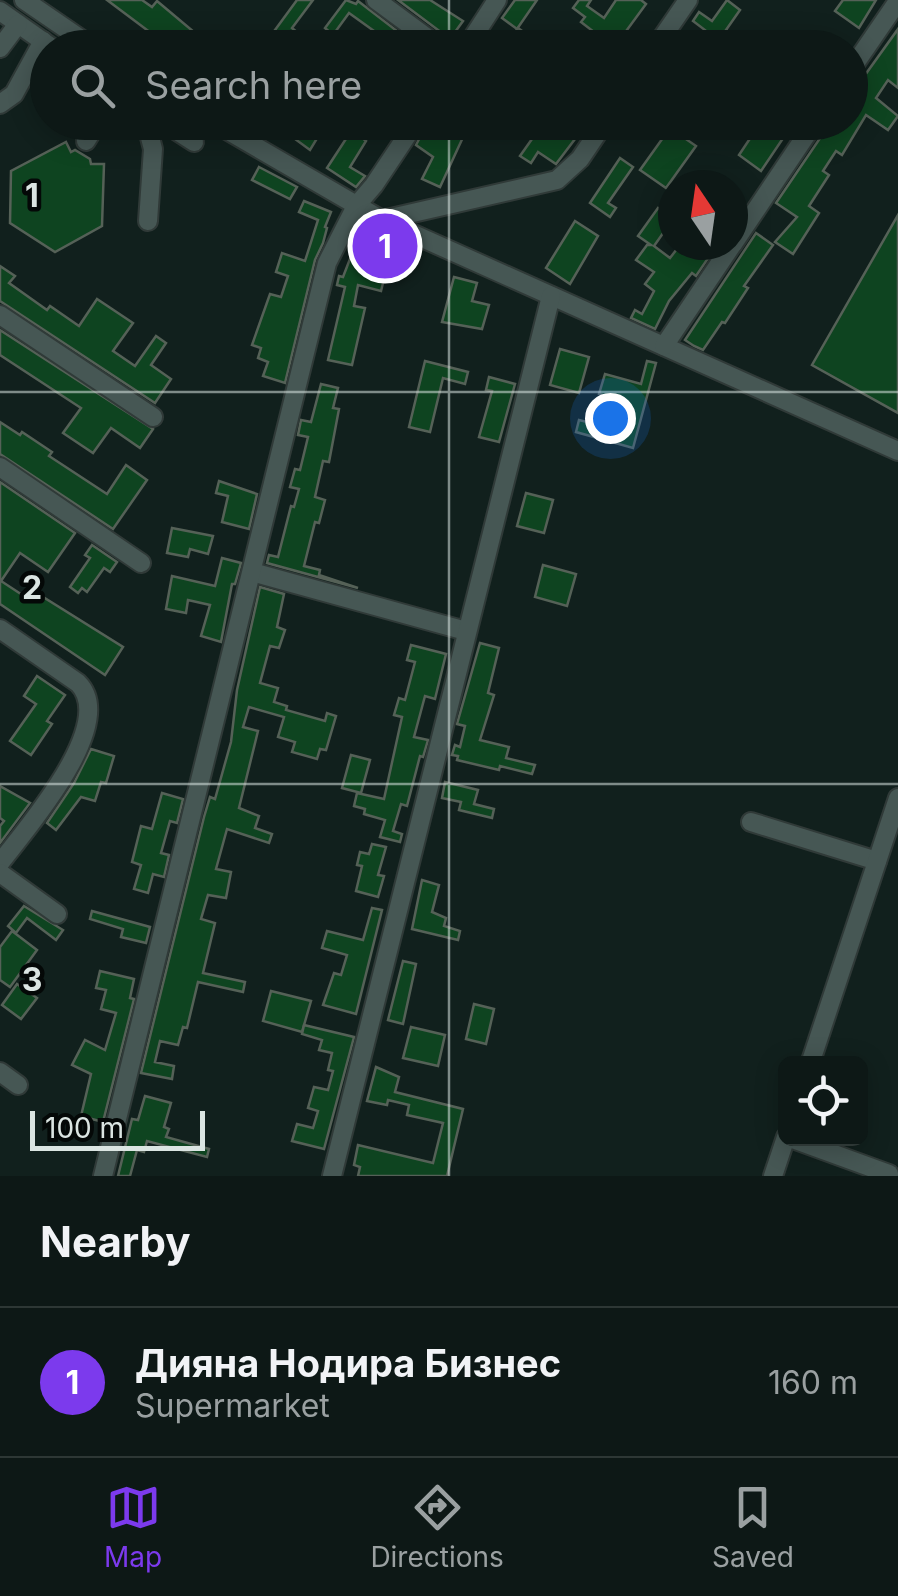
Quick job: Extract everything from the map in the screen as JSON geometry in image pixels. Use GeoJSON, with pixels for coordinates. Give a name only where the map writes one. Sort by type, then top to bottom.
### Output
{"type":"FeatureCollection","features":[{"type":"Feature","properties":{"kind":"street"},"geometry":{"type":"LineString","coordinates":[[24,0],[68,30]]}},
{"type":"Feature","properties":{"kind":"street"},"geometry":{"type":"LineString","coordinates":[[376,0],[417,30]]}},
{"type":"Feature","properties":{"kind":"street"},"geometry":{"type":"LineString","coordinates":[[478,30],[498,0]]}},
{"type":"Feature","properties":{"kind":"street"},"geometry":{"type":"LineString","coordinates":[[668,30],[688,0]]}},
{"type":"Feature","properties":{"kind":"street"},"geometry":{"type":"LineString","coordinates":[[868,45],[898,1]]}},
{"type":"Feature","properties":{"kind":"street"},"geometry":{"type":"LineString","coordinates":[[0,11],[30,32]]}},
{"type":"Feature","properties":{"kind":"street"},"geometry":{"type":"LineString","coordinates":[[0,48],[18,24]]}},
{"type":"Feature","properties":{"kind":"street"},"geometry":{"type":"LineString","coordinates":[[0,104],[14,94],[30,70]]}},
{"type":"Feature","properties":{"kind":"street"},"geometry":{"type":"LineString","coordinates":[[148,221],[150,140]]}},
{"type":"Feature","properties":{"kind":"street"},"geometry":{"type":"LineString","coordinates":[[244,140],[382,220],[898,451]]}},
{"type":"Feature","properties":{"kind":"street"},"geometry":{"type":"LineString","coordinates":[[103,1176],[328,263],[356,206],[403,140]]}},
{"type":"Feature","properties":{"kind":"street"},"geometry":{"type":"LineString","coordinates":[[382,220],[557,180],[580,159],[593,140]]}},
{"type":"Feature","properties":{"kind":"street"},"geometry":{"type":"LineString","coordinates":[[748,220],[803,140]]}},
{"type":"Feature","properties":{"kind":"street"},"geometry":{"type":"LineString","coordinates":[[664,346],[721,260]]}},
{"type":"Feature","properties":{"kind":"street"},"geometry":{"type":"LineString","coordinates":[[332,1176],[550,296]]}},
{"type":"Feature","properties":{"kind":"street"},"geometry":{"type":"LineString","coordinates":[[0,315],[154,418]]}},
{"type":"Feature","properties":{"kind":"street"},"geometry":{"type":"LineString","coordinates":[[0,467],[141,563]]}},
{"type":"Feature","properties":{"kind":"street"},"geometry":{"type":"LineString","coordinates":[[252,572],[466,631]]}},
{"type":"Feature","properties":{"kind":"street"},"geometry":{"type":"LineString","coordinates":[[0,629],[78,683],[87,703],[84,741],[63,778],[0,864]]}},
{"type":"Feature","properties":{"kind":"street"},"geometry":{"type":"LineString","coordinates":[[813,1056],[898,798]]}},
{"type":"Feature","properties":{"kind":"street"},"geometry":{"type":"LineString","coordinates":[[751,822],[877,861]]}},
{"type":"Feature","properties":{"kind":"street"},"geometry":{"type":"LineString","coordinates":[[0,873],[56,914]]}},
{"type":"Feature","properties":{"kind":"street"},"geometry":{"type":"LineString","coordinates":[[0,1072],[18,1085]]}},
{"type":"Feature","properties":{"kind":"street"},"geometry":{"type":"LineString","coordinates":[[773,1176],[785,1146]]}},
{"type":"Feature","properties":{"kind":"street"},"geometry":{"type":"LineString","coordinates":[[810,1146],[889,1174]]}},
{"type":"Feature","properties":{"kind":"building"},"geometry":{"type":"Polygon","coordinates":[[[107,0],[142,0],[152,7],[157,1],[192,30],[147,30],[107,0]]]}},
{"type":"Feature","properties":{"kind":"building"},"geometry":{"type":"Polygon","coordinates":[[[297,0],[313,0],[292,28],[294,30],[275,30],[297,0]]]}},
{"type":"Feature","properties":{"kind":"building"},"geometry":{"type":"Polygon","coordinates":[[[346,0],[356,4],[358,1],[396,30],[373,30],[349,13],[337,30],[325,28],[346,0]]]}},
{"type":"Feature","properties":{"kind":"building"},"geometry":{"type":"Polygon","coordinates":[[[398,0],[430,0],[463,21],[456,30],[438,30],[398,0]]]}},
{"type":"Feature","properties":{"kind":"building"},"geometry":{"type":"Polygon","coordinates":[[[515,0],[537,0],[517,29],[502,18],[515,0]]]}},
{"type":"Feature","properties":{"kind":"building"},"geometry":{"type":"Polygon","coordinates":[[[579,0],[591,0],[587,6],[604,18],[616,0],[641,0],[646,4],[627,30],[591,30],[581,22],[585,17],[573,8],[579,0]]]}},
{"type":"Feature","properties":{"kind":"building"},"geometry":{"type":"Polygon","coordinates":[[[727,0],[740,10],[726,30],[705,30],[693,21],[699,12],[712,21],[727,0]]]}},
{"type":"Feature","properties":{"kind":"building"},"geometry":{"type":"Polygon","coordinates":[[[843,0],[876,0],[859,28],[835,11],[843,0]]]}},
{"type":"Feature","properties":{"kind":"building"},"geometry":{"type":"Polygon","coordinates":[[[898,29],[898,88],[888,80],[876,98],[898,116],[888,130],[868,116],[868,71],[898,29]]]}},
{"type":"Feature","properties":{"kind":"building"},"geometry":{"type":"Polygon","coordinates":[[[296,140],[316,140],[310,150],[296,140]]]}},
{"type":"Feature","properties":{"kind":"building"},"geometry":{"type":"Polygon","coordinates":[[[345,140],[366,141],[350,167],[365,176],[356,187],[327,168],[345,140]]]}},
{"type":"Feature","properties":{"kind":"building"},"geometry":{"type":"Polygon","coordinates":[[[419,140],[462,140],[440,187],[422,179],[433,157],[416,145],[419,140]]]}},
{"type":"Feature","properties":{"kind":"building"},"geometry":{"type":"Polygon","coordinates":[[[531,140],[574,140],[556,164],[538,152],[531,163],[520,156],[531,140]]]}},
{"type":"Feature","properties":{"kind":"building"},"geometry":{"type":"Polygon","coordinates":[[[661,140],[687,140],[696,146],[679,170],[658,170],[658,182],[640,170],[661,140]]]}},
{"type":"Feature","properties":{"kind":"building"},"geometry":{"type":"Polygon","coordinates":[[[749,140],[782,140],[761,171],[739,155],[749,140]]]}},
{"type":"Feature","properties":{"kind":"building"},"geometry":{"type":"Polygon","coordinates":[[[819,140],[851,140],[842,155],[836,151],[823,171],[829,175],[809,206],[819,213],[793,254],[775,242],[797,217],[776,203],[819,140]]]}},
{"type":"Feature","properties":{"kind":"building"},"geometry":{"type":"Polygon","coordinates":[[[66,142],[71,152],[75,150],[90,159],[91,164],[104,164],[102,226],[55,252],[10,223],[11,171],[66,142]]]}},
{"type":"Feature","properties":{"kind":"building"},"geometry":{"type":"Polygon","coordinates":[[[620,158],[633,167],[608,203],[616,208],[610,217],[590,203],[620,158]]]}},
{"type":"Feature","properties":{"kind":"building"},"geometry":{"type":"Polygon","coordinates":[[[259,167],[297,187],[290,199],[252,180],[259,167]]]}},
{"type":"Feature","properties":{"kind":"building"},"geometry":{"type":"Polygon","coordinates":[[[304,201],[331,212],[285,383],[263,376],[268,362],[258,358],[261,348],[252,345],[270,294],[281,297],[288,276],[276,272],[282,253],[305,261],[318,220],[299,212],[304,201]]]}},
{"type":"Feature","properties":{"kind":"building"},"geometry":{"type":"Polygon","coordinates":[[[658,208],[658,240],[654,246],[658,249],[658,260],[707,260],[669,301],[655,329],[631,318],[635,310],[642,314],[654,291],[645,284],[654,272],[636,260],[651,245],[638,236],[658,208]]]}},
{"type":"Feature","properties":{"kind":"building"},"geometry":{"type":"Polygon","coordinates":[[[898,215],[898,413],[812,365],[898,215]]]}},
{"type":"Feature","properties":{"kind":"building"},"geometry":{"type":"Polygon","coordinates":[[[575,221],[598,236],[570,284],[546,268],[575,221]]]}},
{"type":"Feature","properties":{"kind":"building"},"geometry":{"type":"Polygon","coordinates":[[[362,228],[401,243],[397,253],[368,242],[357,268],[385,275],[381,291],[358,285],[354,306],[365,308],[352,365],[328,360],[345,287],[337,285],[339,276],[343,277],[362,228]]]}},
{"type":"Feature","properties":{"kind":"building"},"geometry":{"type":"Polygon","coordinates":[[[756,233],[773,245],[744,286],[748,288],[725,323],[703,350],[694,346],[685,340],[738,260],[748,260],[748,245],[756,233]]]}},
{"type":"Feature","properties":{"kind":"building"},"geometry":{"type":"Polygon","coordinates":[[[0,266],[15,276],[9,283],[47,310],[50,306],[79,326],[97,299],[133,323],[113,351],[135,366],[156,336],[166,343],[151,365],[171,379],[155,403],[0,301],[0,266]]]}},
{"type":"Feature","properties":{"kind":"building"},"geometry":{"type":"Polygon","coordinates":[[[454,277],[477,283],[472,301],[489,305],[482,329],[442,322],[454,277]]]}},
{"type":"Feature","properties":{"kind":"building"},"geometry":{"type":"Polygon","coordinates":[[[0,330],[153,429],[140,448],[111,428],[93,453],[63,433],[81,408],[0,355],[0,330]]]}},
{"type":"Feature","properties":{"kind":"building"},"geometry":{"type":"Polygon","coordinates":[[[560,349],[589,357],[579,393],[550,385],[560,349]]]}},
{"type":"Feature","properties":{"kind":"building"},"geometry":{"type":"Polygon","coordinates":[[[425,361],[468,372],[465,384],[443,378],[430,432],[409,427],[425,361]]]}},
{"type":"Feature","properties":{"kind":"building"},"geometry":{"type":"Polygon","coordinates":[[[647,361],[656,363],[633,448],[576,432],[579,420],[616,429],[624,401],[599,394],[605,374],[641,384],[647,361]]]}},
{"type":"Feature","properties":{"kind":"building"},"geometry":{"type":"Polygon","coordinates":[[[489,377],[515,384],[499,442],[479,437],[492,391],[486,390],[489,377]]]}},
{"type":"Feature","properties":{"kind":"building"},"geometry":{"type":"Polygon","coordinates":[[[321,384],[338,388],[333,408],[339,409],[329,462],[323,461],[315,497],[325,500],[304,566],[358,588],[267,563],[269,555],[278,557],[291,506],[294,507],[299,489],[290,487],[295,469],[300,470],[308,437],[298,435],[301,420],[311,422],[321,384]]]}},
{"type":"Feature","properties":{"kind":"building"},"geometry":{"type":"Polygon","coordinates":[[[0,422],[52,452],[49,456],[107,494],[126,465],[147,480],[113,529],[0,454],[0,422]]]}},
{"type":"Feature","properties":{"kind":"building"},"geometry":{"type":"Polygon","coordinates":[[[219,481],[257,494],[249,529],[222,522],[228,496],[216,493],[219,481]]]}},
{"type":"Feature","properties":{"kind":"building"},"geometry":{"type":"Polygon","coordinates":[[[0,482],[75,533],[48,572],[20,553],[1,581],[30,600],[35,592],[123,647],[105,675],[0,604],[0,482]]]}},
{"type":"Feature","properties":{"kind":"building"},"geometry":{"type":"Polygon","coordinates":[[[526,493],[553,500],[544,533],[517,526],[526,493]]]}},
{"type":"Feature","properties":{"kind":"building"},"geometry":{"type":"Polygon","coordinates":[[[172,528],[213,536],[208,554],[190,549],[188,557],[167,553],[172,528]]]}},
{"type":"Feature","properties":{"kind":"building"},"geometry":{"type":"Polygon","coordinates":[[[92,545],[117,562],[110,572],[104,568],[87,592],[82,588],[78,593],[70,587],[90,558],[85,555],[92,545]]]}},
{"type":"Feature","properties":{"kind":"building"},"geometry":{"type":"Polygon","coordinates":[[[222,558],[241,563],[232,584],[221,642],[201,636],[210,605],[188,600],[186,613],[166,609],[172,576],[215,586],[222,558]]]}},
{"type":"Feature","properties":{"kind":"building"},"geometry":{"type":"Polygon","coordinates":[[[543,565],[576,574],[567,606],[535,597],[543,565]]]}},
{"type":"Feature","properties":{"kind":"building"},"geometry":{"type":"Polygon","coordinates":[[[260,587],[284,594],[277,627],[285,630],[279,648],[270,646],[260,683],[278,688],[274,702],[287,706],[286,710],[325,721],[327,713],[336,716],[326,750],[320,749],[317,759],[292,752],[295,742],[278,737],[284,717],[249,707],[243,727],[258,731],[239,808],[259,816],[255,828],[272,834],[269,843],[227,829],[216,869],[231,872],[226,898],[208,895],[201,919],[215,923],[203,973],[245,982],[243,992],[198,982],[187,1028],[183,1027],[178,1045],[160,1041],[155,1062],[174,1066],[172,1079],[141,1073],[204,817],[210,797],[215,799],[231,742],[237,690],[260,587]]]}},
{"type":"Feature","properties":{"kind":"building"},"geometry":{"type":"Polygon","coordinates":[[[480,643],[499,648],[488,693],[494,695],[480,740],[509,747],[506,758],[535,765],[532,774],[500,766],[499,770],[457,760],[458,756],[452,755],[455,745],[460,747],[465,726],[457,724],[480,643]]]}},
{"type":"Feature","properties":{"kind":"building"},"geometry":{"type":"Polygon","coordinates":[[[411,645],[446,654],[435,699],[425,696],[414,737],[428,740],[407,806],[401,804],[393,831],[402,834],[400,842],[380,837],[385,820],[364,814],[365,809],[354,806],[357,793],[384,799],[402,717],[394,715],[399,698],[405,700],[415,662],[407,660],[411,645]]]}},
{"type":"Feature","properties":{"kind":"building"},"geometry":{"type":"Polygon","coordinates":[[[37,676],[65,695],[31,755],[10,741],[36,704],[24,696],[37,676]]]}},
{"type":"Feature","properties":{"kind":"building"},"geometry":{"type":"Polygon","coordinates":[[[91,749],[114,756],[106,783],[101,782],[95,801],[81,797],[56,830],[47,823],[91,749]]]}},
{"type":"Feature","properties":{"kind":"building"},"geometry":{"type":"Polygon","coordinates":[[[351,755],[370,760],[361,793],[342,788],[351,755]]]}},
{"type":"Feature","properties":{"kind":"building"},"geometry":{"type":"Polygon","coordinates":[[[445,782],[478,790],[474,804],[494,809],[492,818],[459,810],[461,802],[442,798],[445,782]]]}},
{"type":"Feature","properties":{"kind":"building"},"geometry":{"type":"Polygon","coordinates":[[[0,786],[30,803],[0,843],[0,826],[4,821],[0,818],[0,786]]]}},
{"type":"Feature","properties":{"kind":"building"},"geometry":{"type":"Polygon","coordinates":[[[162,793],[183,799],[177,823],[170,821],[161,853],[169,855],[164,877],[153,874],[148,893],[134,889],[141,865],[132,862],[141,826],[152,829],[162,793]]]}},
{"type":"Feature","properties":{"kind":"building"},"geometry":{"type":"Polygon","coordinates":[[[372,844],[386,847],[378,875],[384,876],[378,897],[356,891],[362,866],[357,865],[360,852],[369,854],[372,844]]]}},
{"type":"Feature","properties":{"kind":"building"},"geometry":{"type":"Polygon","coordinates":[[[422,880],[439,885],[432,912],[446,918],[444,926],[460,931],[458,940],[412,929],[422,880]]]}},
{"type":"Feature","properties":{"kind":"building"},"geometry":{"type":"Polygon","coordinates":[[[24,906],[63,930],[56,940],[27,918],[16,933],[8,926],[24,906]]]}},
{"type":"Feature","properties":{"kind":"building"},"geometry":{"type":"Polygon","coordinates":[[[372,908],[382,910],[356,1014],[323,1005],[334,973],[341,975],[347,955],[322,948],[327,931],[363,940],[372,908]]]}},
{"type":"Feature","properties":{"kind":"building"},"geometry":{"type":"Polygon","coordinates":[[[92,911],[150,927],[146,943],[121,937],[123,929],[90,919],[92,911]]]}},
{"type":"Feature","properties":{"kind":"building"},"geometry":{"type":"Polygon","coordinates":[[[12,931],[37,950],[10,987],[0,980],[0,947],[12,931]]]}},
{"type":"Feature","properties":{"kind":"building"},"geometry":{"type":"Polygon","coordinates":[[[403,961],[416,964],[403,1024],[388,1020],[403,961]]]}},
{"type":"Feature","properties":{"kind":"building"},"geometry":{"type":"Polygon","coordinates":[[[100,971],[134,979],[130,998],[134,999],[103,1122],[81,1116],[91,1074],[72,1065],[85,1040],[105,1050],[116,1013],[101,1009],[106,990],[96,988],[100,971]]]}},
{"type":"Feature","properties":{"kind":"building"},"geometry":{"type":"Polygon","coordinates":[[[17,984],[37,998],[21,1019],[2,1005],[17,984]]]}},
{"type":"Feature","properties":{"kind":"building"},"geometry":{"type":"Polygon","coordinates":[[[271,991],[311,1001],[302,1032],[263,1021],[271,991]]]}},
{"type":"Feature","properties":{"kind":"building"},"geometry":{"type":"Polygon","coordinates":[[[474,1004],[494,1009],[486,1044],[466,1039],[474,1004]]]}},
{"type":"Feature","properties":{"kind":"building"},"geometry":{"type":"Polygon","coordinates":[[[304,1025],[354,1037],[324,1149],[292,1141],[297,1124],[313,1128],[318,1111],[308,1108],[314,1087],[328,1090],[333,1071],[328,1070],[332,1053],[319,1050],[322,1040],[302,1034],[304,1025]]]}},
{"type":"Feature","properties":{"kind":"building"},"geometry":{"type":"Polygon","coordinates":[[[411,1027],[445,1035],[438,1066],[403,1058],[411,1027]]]}},
{"type":"Feature","properties":{"kind":"building"},"geometry":{"type":"Polygon","coordinates":[[[376,1067],[399,1077],[395,1092],[463,1109],[447,1176],[358,1176],[360,1167],[354,1165],[358,1145],[433,1163],[443,1123],[407,1115],[409,1105],[367,1101],[376,1067]]]}},
{"type":"Feature","properties":{"kind":"building"},"geometry":{"type":"Polygon","coordinates":[[[145,1096],[171,1103],[164,1127],[169,1129],[166,1137],[209,1149],[207,1157],[147,1141],[144,1152],[137,1150],[130,1176],[118,1176],[132,1119],[138,1120],[145,1096]]]}},
{"type":"Feature","properties":{"kind":"place","name":"Дияна Нодира Бизнес"},"geometry":{"type":"Point","coordinates":[385,246]}}]}
